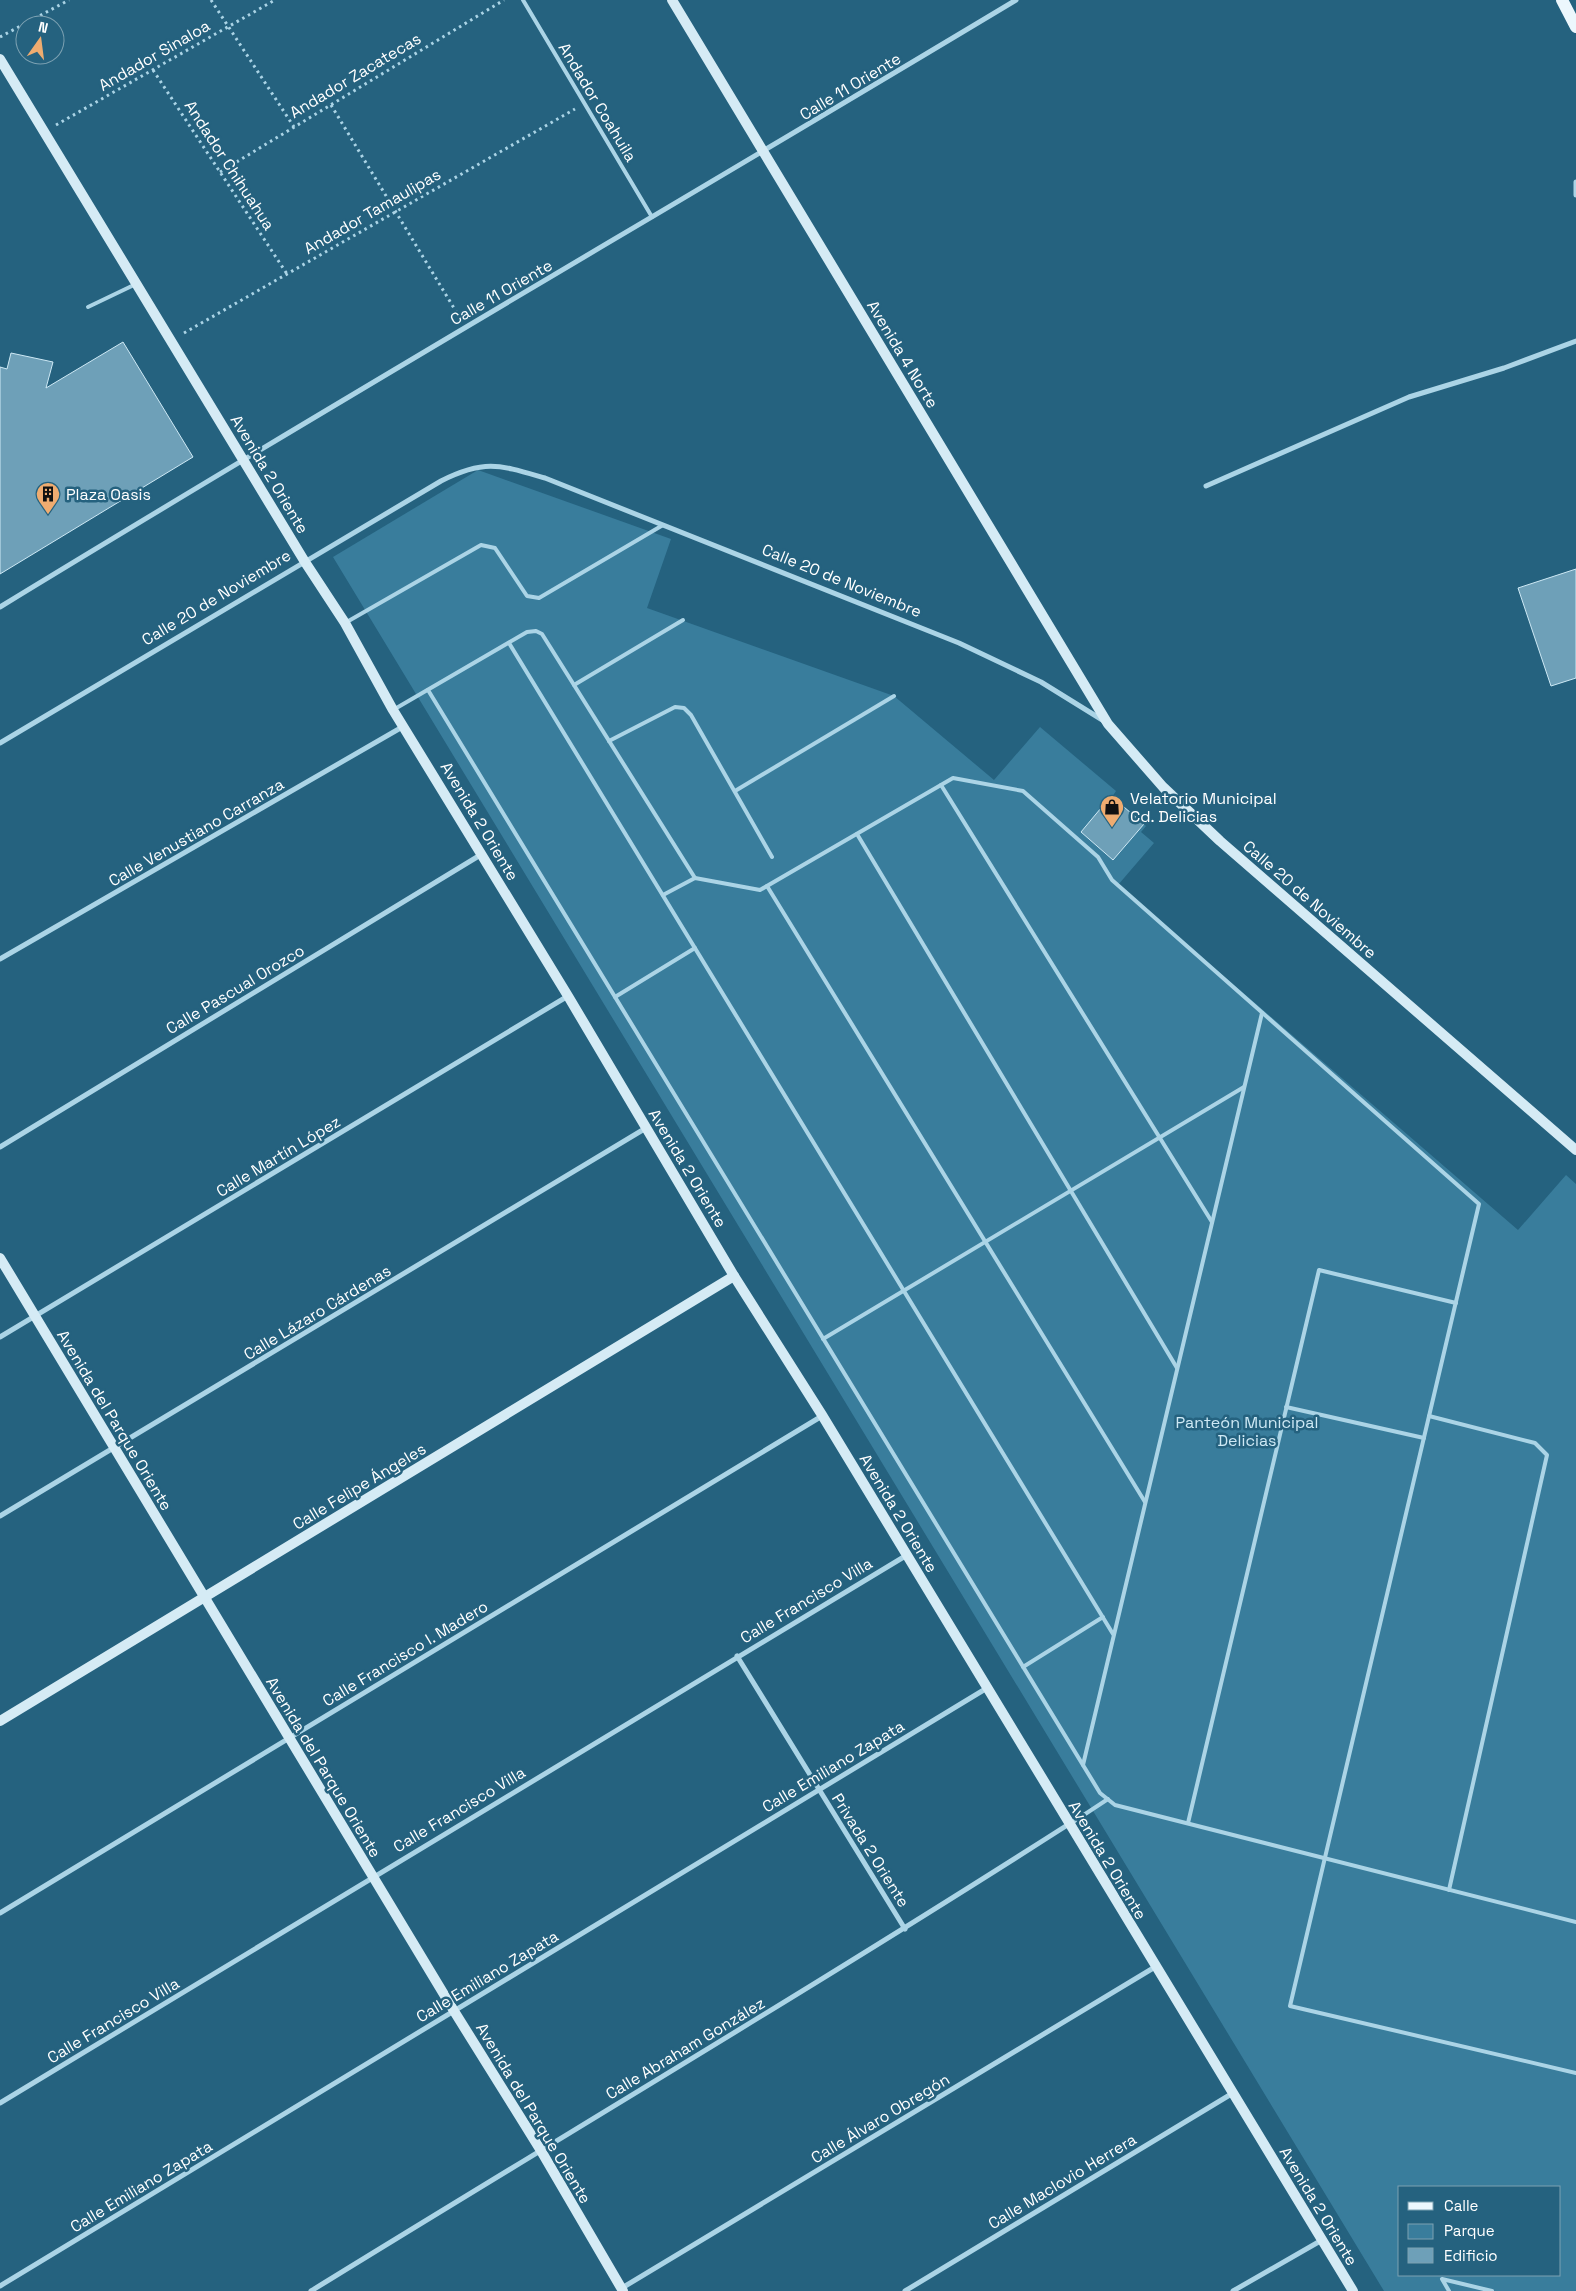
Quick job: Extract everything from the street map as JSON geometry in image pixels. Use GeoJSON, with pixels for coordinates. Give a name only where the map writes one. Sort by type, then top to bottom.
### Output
{"type":"FeatureCollection","features":[{"type":"Feature","properties":{"kind":"main road"},"geometry":{"type":"LineString","coordinates":[[1562,0],[1576,27]]}},
{"type":"Feature","properties":{"kind":"street","name":"Avenida 4 Norte"},"geometry":{"type":"LineString","coordinates":[[672,0],[1108,724]]}},
{"type":"Feature","properties":{"kind":"street","name":"Calle 11 Oriente"},"geometry":{"type":"LineString","coordinates":[[0,606],[242,459],[764,152],[1016,0]]}},
{"type":"Feature","properties":{"kind":"street","name":"Avenida 2 Oriente"},"geometry":{"type":"LineString","coordinates":[[0,59],[305,562],[345,623],[394,710],[568,996],[734,1276],[907,1555],[1353,2291]]}},
{"type":"Feature","properties":{"kind":"street"},"geometry":{"type":"LineString","coordinates":[[1576,182],[1576,195]]}},
{"type":"Feature","properties":{"kind":"street"},"geometry":{"type":"LineString","coordinates":[[1206,486],[1409,397],[1504,368],[1576,341]]}},
{"type":"Feature","properties":{"kind":"street","name":"Calle 20 de Noviembre"},"geometry":{"type":"LineString","coordinates":[[0,743],[441,481],[475,466],[490,465],[545,478],[959,643],[1041,682],[1108,724],[1163,787],[1220,841],[1576,1150]]}},
{"type":"Feature","properties":{"kind":"street","name":"Calle Venustiano Carranza"},"geometry":{"type":"LineString","coordinates":[[0,959],[404,726]]}},
{"type":"Feature","properties":{"kind":"street","name":"Calle Pascual Orozco"},"geometry":{"type":"LineString","coordinates":[[0,1147],[482,854]]}},
{"type":"Feature","properties":{"kind":"street","name":"Calle Martín López"},"geometry":{"type":"LineString","coordinates":[[0,1337],[568,996]]}},
{"type":"Feature","properties":{"kind":"street","name":"Calle Lázaro Cárdenas"},"geometry":{"type":"LineString","coordinates":[[0,1516],[646,1128]]}},
{"type":"Feature","properties":{"kind":"street","name":"Avenida del Parque Oriente"},"geometry":{"type":"LineString","coordinates":[[0,1258],[115,1446],[372,1877],[540,2149],[620,2290]]}},
{"type":"Feature","properties":{"kind":"street","name":"Calle Felipe Ángeles"},"geometry":{"type":"LineString","coordinates":[[0,1721],[734,1276]]}},
{"type":"Feature","properties":{"kind":"street","name":"Calle Francisco I. Madero"},"geometry":{"type":"LineString","coordinates":[[0,1913],[822,1416]]}},
{"type":"Feature","properties":{"kind":"street","name":"Calle Francisco Villa"},"geometry":{"type":"LineString","coordinates":[[0,2103],[907,1555]]}},
{"type":"Feature","properties":{"kind":"street","name":"Privada 2 Oriente"},"geometry":{"type":"LineString","coordinates":[[737,1656],[905,1929]]}},
{"type":"Feature","properties":{"kind":"street","name":"Calle Emiliano Zapata"},"geometry":{"type":"LineString","coordinates":[[0,2286],[987,1688]]}},
{"type":"Feature","properties":{"kind":"street","name":"Calle Abraham González"},"geometry":{"type":"LineString","coordinates":[[311,2291],[540,2149],[724,2041],[1070,1824]]}},
{"type":"Feature","properties":{"kind":"street","name":"Calle Álvaro Obregón"},"geometry":{"type":"LineString","coordinates":[[620,2290],[1155,1967]]}},
{"type":"Feature","properties":{"kind":"street","name":"Calle Maclovio Herrera"},"geometry":{"type":"LineString","coordinates":[[905,2291],[1233,2093]]}},
{"type":"Feature","properties":{"kind":"street"},"geometry":{"type":"LineString","coordinates":[[1233,2291],[1322,2240]]}},
{"type":"Feature","properties":{"kind":"lane","name":"Andador Coahuila"},"geometry":{"type":"LineString","coordinates":[[523,0],[652,218]]}},
{"type":"Feature","properties":{"kind":"lane"},"geometry":{"type":"LineString","coordinates":[[88,306],[136,284]]}},
{"type":"Feature","properties":{"kind":"lane"},"geometry":{"type":"LineString","coordinates":[[345,623],[481,545],[495,548],[527,596],[539,598],[662,525]]}},
{"type":"Feature","properties":{"kind":"lane"},"geometry":{"type":"LineString","coordinates":[[574,684],[683,620]]}},
{"type":"Feature","properties":{"kind":"lane"},"geometry":{"type":"LineString","coordinates":[[394,710],[528,632],[536,630],[542,634],[695,878]]}},
{"type":"Feature","properties":{"kind":"lane"},"geometry":{"type":"LineString","coordinates":[[509,643],[1113,1634]]}},
{"type":"Feature","properties":{"kind":"lane"},"geometry":{"type":"LineString","coordinates":[[428,690],[1100,1793],[1115,1805],[1576,1922]]}},
{"type":"Feature","properties":{"kind":"lane"},"geometry":{"type":"LineString","coordinates":[[735,791],[894,696]]}},
{"type":"Feature","properties":{"kind":"lane"},"geometry":{"type":"LineString","coordinates":[[609,741],[674,706],[684,708],[691,714],[772,857]]}},
{"type":"Feature","properties":{"kind":"lane"},"geometry":{"type":"LineString","coordinates":[[663,895],[695,878],[760,890],[953,778],[1023,791],[1098,857],[1112,880],[1479,1204],[1290,2006],[1576,2073]]}},
{"type":"Feature","properties":{"kind":"lane"},"geometry":{"type":"LineString","coordinates":[[941,785],[1212,1222]]}},
{"type":"Feature","properties":{"kind":"lane"},"geometry":{"type":"LineString","coordinates":[[857,834],[1177,1368]]}},
{"type":"Feature","properties":{"kind":"lane"},"geometry":{"type":"LineString","coordinates":[[766,886],[1145,1502]]}},
{"type":"Feature","properties":{"kind":"lane"},"geometry":{"type":"LineString","coordinates":[[614,997],[695,948]]}},
{"type":"Feature","properties":{"kind":"lane"},"geometry":{"type":"LineString","coordinates":[[1083,1765],[1262,1013]]}},
{"type":"Feature","properties":{"kind":"lane"},"geometry":{"type":"LineString","coordinates":[[823,1339],[1244,1087]]}},
{"type":"Feature","properties":{"kind":"lane"},"geometry":{"type":"LineString","coordinates":[[1188,1824],[1319,1270],[1456,1302]]}},
{"type":"Feature","properties":{"kind":"lane"},"geometry":{"type":"LineString","coordinates":[[1286,1407],[1424,1438]]}},
{"type":"Feature","properties":{"kind":"lane"},"geometry":{"type":"LineString","coordinates":[[1429,1416],[1535,1443],[1547,1455],[1449,1890]]}},
{"type":"Feature","properties":{"kind":"lane"},"geometry":{"type":"LineString","coordinates":[[1023,1667],[1103,1617]]}},
{"type":"Feature","properties":{"kind":"lane"},"geometry":{"type":"LineString","coordinates":[[1070,1824],[1108,1799]]}},
{"type":"Feature","properties":{"kind":"lane"},"geometry":{"type":"LineString","coordinates":[[1449,2291],[1442,2279],[1492,2291]]}},
{"type":"Feature","properties":{"kind":"path"},"geometry":{"type":"LineString","coordinates":[[0,37],[69,0]]}},
{"type":"Feature","properties":{"kind":"path"},"geometry":{"type":"LineString","coordinates":[[211,0],[294,127]]}},
{"type":"Feature","properties":{"kind":"path","name":"Andador Sinaloa"},"geometry":{"type":"LineString","coordinates":[[45,132],[275,0]]}},
{"type":"Feature","properties":{"kind":"path","name":"Andador Zacatecas"},"geometry":{"type":"LineString","coordinates":[[220,172],[504,0]]}},
{"type":"Feature","properties":{"kind":"path","name":"Andador Chihuahua"},"geometry":{"type":"LineString","coordinates":[[153,70],[287,274]]}},
{"type":"Feature","properties":{"kind":"path","name":"Andador Tamaulipas"},"geometry":{"type":"LineString","coordinates":[[171,341],[584,103]]}},
{"type":"Feature","properties":{"kind":"path"},"geometry":{"type":"LineString","coordinates":[[331,105],[465,327]]}},
{"type":"Feature","properties":{"kind":"green space","name":"Panteón Municipal Delicias"},"geometry":{"type":"Polygon","coordinates":[[[478,470],[671,539],[647,608],[894,696],[994,780],[1040,727],[1116,791],[1112,797],[1146,826],[1141,832],[1154,843],[1118,885],[1518,1230],[1566,1175],[1576,1184],[1576,2291],[1384,2291],[333,557],[478,470]]]}},
{"type":"Feature","properties":{"kind":"building","name":"Plaza Oasis"},"geometry":{"type":"Polygon","coordinates":[[[123,342],[193,457],[0,574],[0,367],[7,369],[11,353],[53,362],[46,388],[123,342]]]}},
{"type":"Feature","properties":{"kind":"building"},"geometry":{"type":"Polygon","coordinates":[[[1576,569],[1576,678],[1551,686],[1518,588],[1576,569]]]}},
{"type":"Feature","properties":{"kind":"building","name":"Velatorio Municipal Cd. Delicias"},"geometry":{"type":"Polygon","coordinates":[[[1111,796],[1144,824],[1113,860],[1081,832],[1111,796]]]}},
{"type":"Feature","properties":{"kind":"place","name":"Plaza Oasis"},"geometry":{"type":"Point","coordinates":[48,515]}},
{"type":"Feature","properties":{"kind":"place","name":"Velatorio Municipal Cd. Delicias"},"geometry":{"type":"Point","coordinates":[1112,828]}}]}
